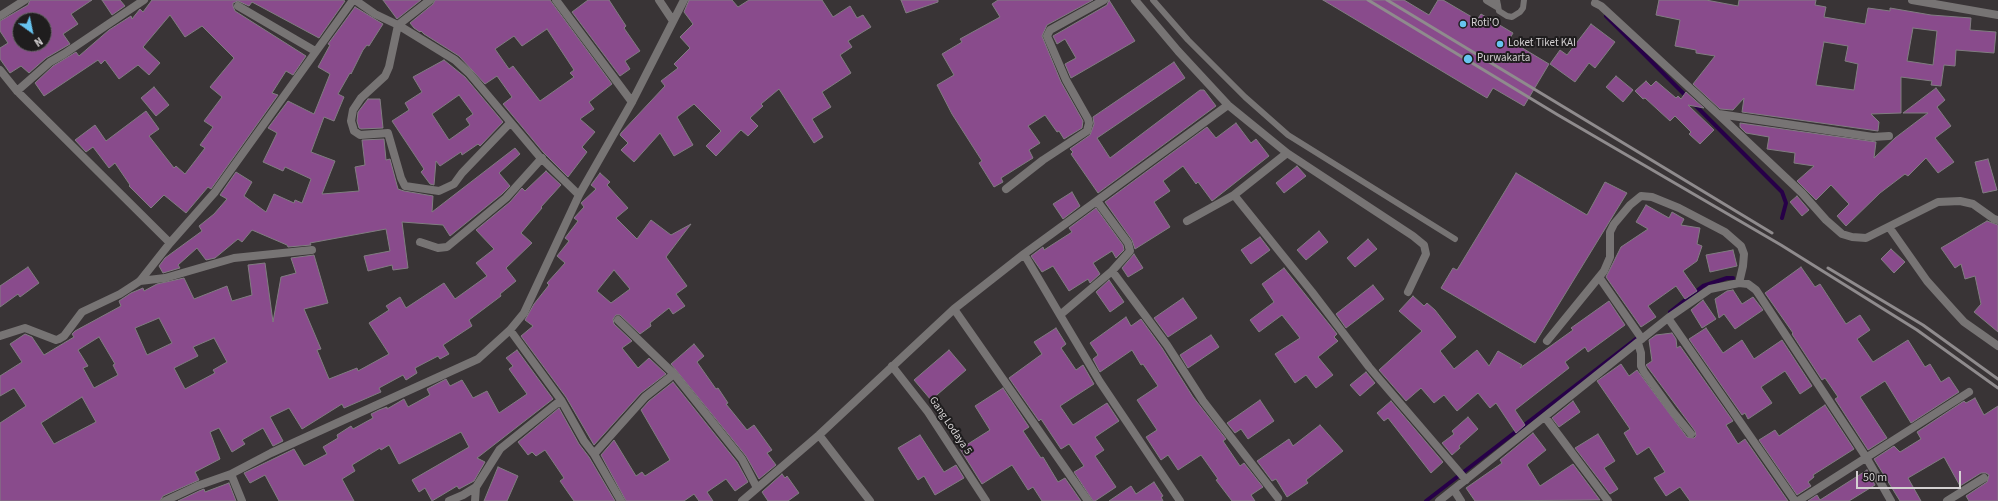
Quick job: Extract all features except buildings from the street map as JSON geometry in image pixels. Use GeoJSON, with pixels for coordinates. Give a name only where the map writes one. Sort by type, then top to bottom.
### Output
{"type":"FeatureCollection","features":[{"type":"Feature","properties":{"kind":"street"},"geometry":{"type":"LineString","coordinates":[[0,16],[25,0]]}},
{"type":"Feature","properties":{"kind":"street"},"geometry":{"type":"LineString","coordinates":[[17,91],[50,62],[144,0]]}},
{"type":"Feature","properties":{"kind":"street"},"geometry":{"type":"LineString","coordinates":[[0,336],[25,328],[56,340],[60,339],[64,336],[82,312],[120,294],[140,281],[170,243],[215,192],[315,51],[354,0],[375,14],[398,24],[455,60],[469,73],[510,123],[542,158],[580,195]]}},
{"type":"Feature","properties":{"kind":"street"},"geometry":{"type":"LineString","coordinates":[[430,0],[398,24],[389,67],[385,76],[361,98],[353,110],[351,121],[354,130],[360,135],[385,132],[390,136],[401,178],[405,186],[439,191],[450,187],[510,123]]}},
{"type":"Feature","properties":{"kind":"street"},"geometry":{"type":"LineString","coordinates":[[556,0],[632,102]]}},
{"type":"Feature","properties":{"kind":"street"},"geometry":{"type":"LineString","coordinates":[[660,0],[673,21]]}},
{"type":"Feature","properties":{"kind":"street"},"geometry":{"type":"LineString","coordinates":[[164,501],[197,486],[232,474],[271,453],[478,359],[510,330],[524,313],[580,195],[632,102],[684,0]]}},
{"type":"Feature","properties":{"kind":"street"},"geometry":{"type":"LineString","coordinates":[[1006,189],[1043,160],[1087,131],[1089,123],[1088,120],[1066,80],[1047,36],[1050,30],[1104,0]]}},
{"type":"Feature","properties":{"kind":"street"},"geometry":{"type":"LineString","coordinates":[[1135,0],[1178,51],[1228,105],[1287,153],[1413,236],[1424,245],[1426,254],[1408,292]]}},
{"type":"Feature","properties":{"kind":"street"},"geometry":{"type":"LineString","coordinates":[[1487,0],[1497,3]]}},
{"type":"Feature","properties":{"kind":"street"},"geometry":{"type":"LineString","coordinates":[[1912,0],[1998,15]]}},
{"type":"Feature","properties":{"kind":"street"},"geometry":{"type":"LineString","coordinates":[[1595,3],[1601,6],[1802,193],[1836,230],[1852,238],[1866,238],[1938,202],[1960,201],[1973,204],[1994,219],[1998,220]]}},
{"type":"Feature","properties":{"kind":"street"},"geometry":{"type":"LineString","coordinates":[[238,6],[315,51]]}},
{"type":"Feature","properties":{"kind":"street"},"geometry":{"type":"LineString","coordinates":[[0,70],[17,91],[170,243]]}},
{"type":"Feature","properties":{"kind":"street"},"geometry":{"type":"LineString","coordinates":[[742,501],[819,435],[954,309],[1024,254],[1228,105]]}},
{"type":"Feature","properties":{"kind":"street"},"geometry":{"type":"LineString","coordinates":[[1718,114],[1873,137],[1889,136]]}},
{"type":"Feature","properties":{"kind":"street"},"geometry":{"type":"LineString","coordinates":[[1186,222],[1234,195],[1287,153]]}},
{"type":"Feature","properties":{"kind":"street"},"geometry":{"type":"LineString","coordinates":[[420,242],[438,248],[447,247],[506,198],[542,158]]}},
{"type":"Feature","properties":{"kind":"street"},"geometry":{"type":"LineString","coordinates":[[1234,195],[1312,292],[1369,367],[1465,479]]}},
{"type":"Feature","properties":{"kind":"street"},"geometry":{"type":"LineString","coordinates":[[1547,341],[1599,277],[1610,257],[1610,232],[1614,224],[1630,205],[1641,196],[1652,197],[1679,208],[1725,232],[1741,246],[1744,254],[1739,283]]}},
{"type":"Feature","properties":{"kind":"street"},"geometry":{"type":"LineString","coordinates":[[1060,315],[1112,271],[1130,252],[1128,243],[1097,201]]}},
{"type":"Feature","properties":{"kind":"street"},"geometry":{"type":"LineString","coordinates":[[1889,227],[1927,281],[1953,310],[1964,322],[1998,346]]}},
{"type":"Feature","properties":{"kind":"street"},"geometry":{"type":"LineString","coordinates":[[140,281],[165,278],[234,258],[312,250]]}},
{"type":"Feature","properties":{"kind":"street"},"geometry":{"type":"LineString","coordinates":[[1024,254],[1100,382],[1180,501]]}},
{"type":"Feature","properties":{"kind":"street"},"geometry":{"type":"LineString","coordinates":[[1112,271],[1167,344],[1203,401],[1278,498]]}},
{"type":"Feature","properties":{"kind":"street"},"geometry":{"type":"LineString","coordinates":[[1599,277],[1640,338],[1641,366],[1644,372],[1691,434]]}},
{"type":"Feature","properties":{"kind":"street"},"geometry":{"type":"LineString","coordinates":[[1439,501],[1545,417],[1640,338],[1710,289],[1739,283],[1748,284],[1756,290],[1866,457],[1891,501]]}},
{"type":"Feature","properties":{"kind":"street"},"geometry":{"type":"LineString","coordinates":[[954,309],[1088,501]]}},
{"type":"Feature","properties":{"kind":"street"},"geometry":{"type":"LineString","coordinates":[[1668,318],[1796,501],[1969,392]]}},
{"type":"Feature","properties":{"kind":"street"},"geometry":{"type":"LineString","coordinates":[[618,320],[674,374],[742,459],[758,488]]}},
{"type":"Feature","properties":{"kind":"street"},"geometry":{"type":"LineString","coordinates":[[510,330],[561,400],[621,501]]}},
{"type":"Feature","properties":{"kind":"street","name":"Gang Lodaya 5"},"geometry":{"type":"LineString","coordinates":[[892,366],[928,412],[986,501]]}},
{"type":"Feature","properties":{"kind":"street"},"geometry":{"type":"LineString","coordinates":[[594,454],[645,398],[674,374]]}},
{"type":"Feature","properties":{"kind":"street"},"geometry":{"type":"LineString","coordinates":[[449,501],[463,495],[476,486],[500,449],[561,400]]}},
{"type":"Feature","properties":{"kind":"street"},"geometry":{"type":"LineString","coordinates":[[1545,417],[1608,501]]}},
{"type":"Feature","properties":{"kind":"street"},"geometry":{"type":"LineString","coordinates":[[819,435],[870,501]]}},
{"type":"Feature","properties":{"kind":"street"},"geometry":{"type":"LineString","coordinates":[[232,474],[242,501]]}},
{"type":"Feature","properties":{"kind":"street"},"geometry":{"type":"LineString","coordinates":[[1947,501],[1984,478]]}},
{"type":"Feature","properties":{"kind":"street"},"geometry":{"type":"LineString","coordinates":[[475,501],[476,486]]}},
{"type":"Feature","properties":{"kind":"street"},"geometry":{"type":"LineString","coordinates":[[1454,490],[1461,501]]}},
{"type":"Feature","properties":{"kind":"lane"},"geometry":{"type":"LineString","coordinates":[[1153,0],[1188,40],[1240,92],[1288,135],[1455,239]]}},
{"type":"Feature","properties":{"kind":"lane"},"geometry":{"type":"LineString","coordinates":[[1497,3],[1502,14],[1512,17],[1520,12],[1524,4],[1524,0]]}},
{"type":"Feature","properties":{"kind":"waterway"},"geometry":{"type":"LineString","coordinates":[[1606,16],[1687,97]]}},
{"type":"Feature","properties":{"kind":"waterway"},"geometry":{"type":"LineString","coordinates":[[1694,104],[1782,192],[1786,203],[1782,218]]}},
{"type":"Feature","properties":{"kind":"waterway"},"geometry":{"type":"LineString","coordinates":[[1670,312],[1703,286],[1727,278],[1733,278]]}},
{"type":"Feature","properties":{"kind":"waterway"},"geometry":{"type":"LineString","coordinates":[[1426,501],[1641,335]]}},
{"type":"Feature","properties":{"kind":"railway"},"geometry":{"type":"LineString","coordinates":[[1368,0],[1558,115],[1781,245],[1917,330],[1998,388]]}},
{"type":"Feature","properties":{"kind":"railway"},"geometry":{"type":"LineString","coordinates":[[1387,0],[1772,233]]}},
{"type":"Feature","properties":{"kind":"railway"},"geometry":{"type":"LineString","coordinates":[[1828,268],[1923,325],[1998,379]]}},
{"type":"Feature","properties":{"kind":"place","name":"Roti'O"},"geometry":{"type":"Point","coordinates":[1463,24]}},
{"type":"Feature","properties":{"kind":"place","name":"Loket Tiket KAI"},"geometry":{"type":"Point","coordinates":[1500,44]}},
{"type":"Feature","properties":{"kind":"place","name":"Purwakarta"},"geometry":{"type":"Point","coordinates":[1468,59]}}]}
